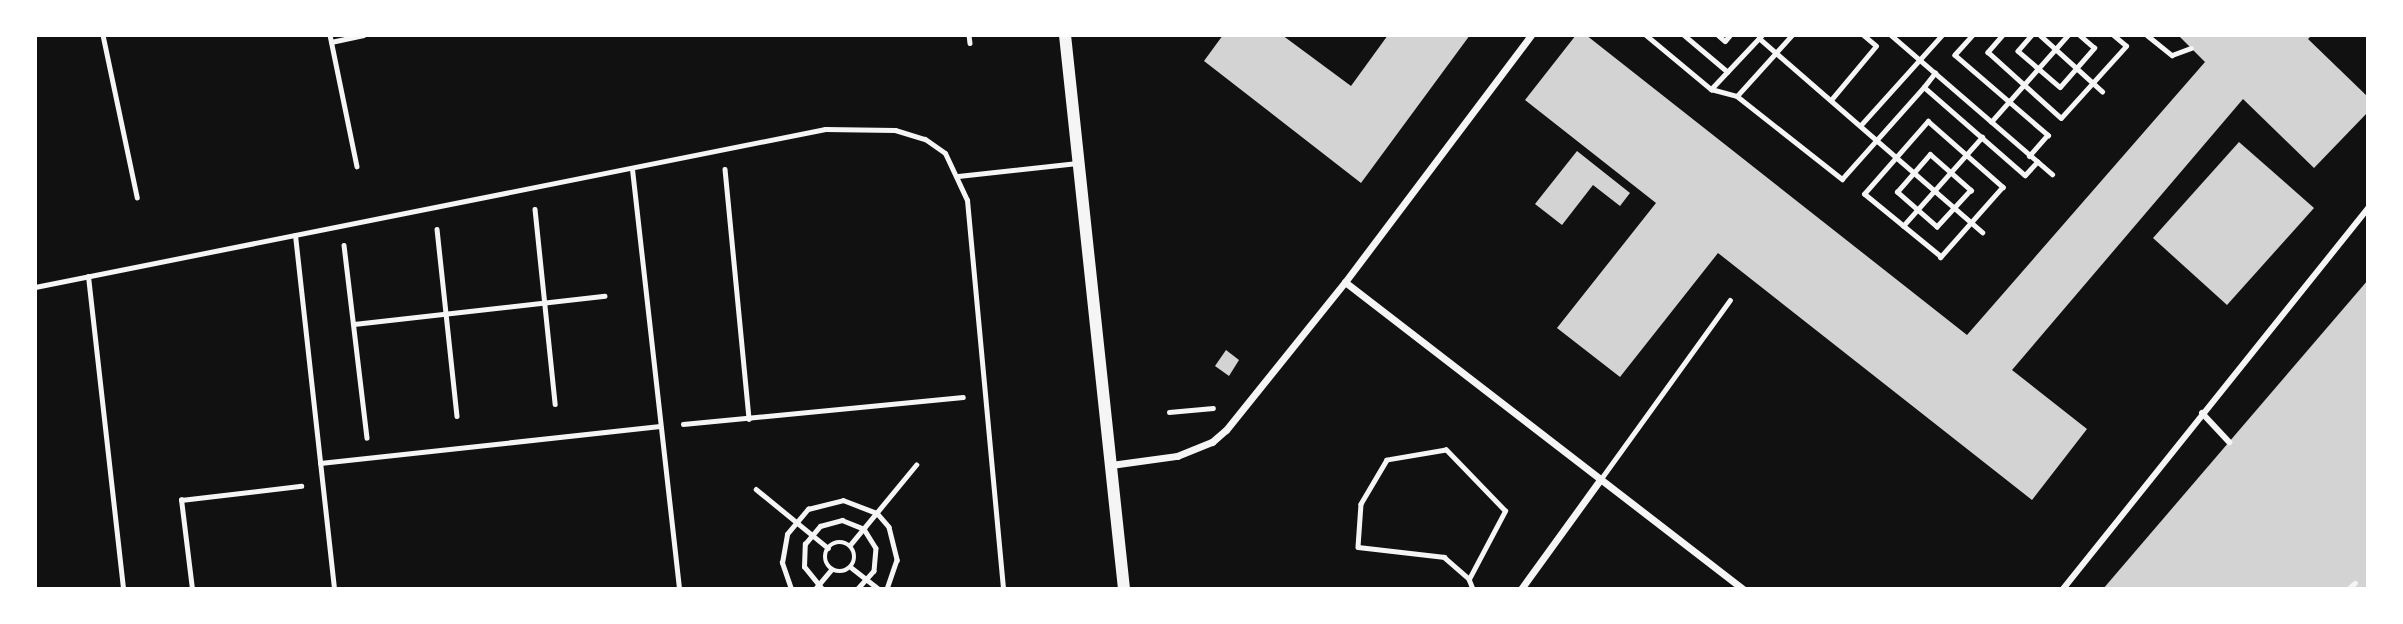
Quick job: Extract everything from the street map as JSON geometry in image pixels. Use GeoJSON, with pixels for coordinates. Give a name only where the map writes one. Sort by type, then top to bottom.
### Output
{"type":"FeatureCollection","features":[{"type":"Feature","properties":{"kind":"street"},"geometry":{"type":"LineString","coordinates":[[1065,35],[1124,589]]}},
{"type":"Feature","properties":{"kind":"street"},"geometry":{"type":"LineString","coordinates":[[1111,465],[1193,450],[1212,442],[1245,408],[1345,282],[1469,111],[1531,35]]}},
{"type":"Feature","properties":{"kind":"street"},"geometry":{"type":"LineString","coordinates":[[2063,589],[2368,208]]}},
{"type":"Feature","properties":{"kind":"street"},"geometry":{"type":"LineString","coordinates":[[1345,282],[1744,589]]}},
{"type":"Feature","properties":{"kind":"street"},"geometry":{"type":"LineString","coordinates":[[2202,413],[2229,442]]}},
{"type":"Feature","properties":{"kind":"street"},"geometry":{"type":"LineString","coordinates":[[1521,589],[1600,480]]}},
{"type":"Feature","properties":{"kind":"lane"},"geometry":{"type":"LineString","coordinates":[[35,287],[825,129],[895,130],[925,139],[946,153],[967,200],[1003,589]]}},
{"type":"Feature","properties":{"kind":"lane"},"geometry":{"type":"LineString","coordinates":[[958,176],[1079,163]]}},
{"type":"Feature","properties":{"kind":"lane"},"geometry":{"type":"LineString","coordinates":[[632,169],[679,589]]}},
{"type":"Feature","properties":{"kind":"lane"},"geometry":{"type":"LineString","coordinates":[[295,235],[334,589]]}},
{"type":"Feature","properties":{"kind":"lane"},"geometry":{"type":"LineString","coordinates":[[88,276],[123,589]]}},
{"type":"Feature","properties":{"kind":"lane"},"geometry":{"type":"LineString","coordinates":[[1600,480],[1730,300]]}},
{"type":"Feature","properties":{"kind":"lane"},"geometry":{"type":"LineString","coordinates":[[320,463],[660,426]]}},
{"type":"Feature","properties":{"kind":"path"},"geometry":{"type":"LineString","coordinates":[[103,35],[137,197]]}},
{"type":"Feature","properties":{"kind":"path"},"geometry":{"type":"LineString","coordinates":[[330,35],[357,166]]}},
{"type":"Feature","properties":{"kind":"path"},"geometry":{"type":"LineString","coordinates":[[331,42],[363,35]]}},
{"type":"Feature","properties":{"kind":"path"},"geometry":{"type":"LineString","coordinates":[[969,35],[970,43]]}},
{"type":"Feature","properties":{"kind":"path"},"geometry":{"type":"LineString","coordinates":[[1646,35],[1711,89],[1737,96],[1842,179],[1935,73]]}},
{"type":"Feature","properties":{"kind":"path"},"geometry":{"type":"LineString","coordinates":[[1684,35],[1728,72]]}},
{"type":"Feature","properties":{"kind":"path"},"geometry":{"type":"LineString","coordinates":[[1718,35],[1725,41],[1730,35]]}},
{"type":"Feature","properties":{"kind":"path"},"geometry":{"type":"LineString","coordinates":[[1737,96],[1791,35]]}},
{"type":"Feature","properties":{"kind":"path"},"geometry":{"type":"LineString","coordinates":[[1831,100],[1877,46],[1863,35]]}},
{"type":"Feature","properties":{"kind":"path"},"geometry":{"type":"LineString","coordinates":[[1892,35],[2052,174]]}},
{"type":"Feature","properties":{"kind":"path"},"geometry":{"type":"LineString","coordinates":[[1860,126],[1942,35]]}},
{"type":"Feature","properties":{"kind":"path"},"geometry":{"type":"LineString","coordinates":[[1973,35],[1955,55],[2048,135],[2030,156]]}},
{"type":"Feature","properties":{"kind":"path"},"geometry":{"type":"LineString","coordinates":[[2003,35],[1988,52],[2061,118],[2126,46],[2113,35]]}},
{"type":"Feature","properties":{"kind":"path"},"geometry":{"type":"LineString","coordinates":[[2032,35],[2018,51],[2060,87],[2094,48],[2079,35]]}},
{"type":"Feature","properties":{"kind":"path"},"geometry":{"type":"LineString","coordinates":[[2040,35],[2102,90]]}},
{"type":"Feature","properties":{"kind":"path"},"geometry":{"type":"LineString","coordinates":[[1990,122],[2068,35]]}},
{"type":"Feature","properties":{"kind":"path"},"geometry":{"type":"LineString","coordinates":[[2147,35],[2172,55],[2191,48]]}},
{"type":"Feature","properties":{"kind":"path"},"geometry":{"type":"LineString","coordinates":[[1711,89],[1760,37],[1982,232]]}},
{"type":"Feature","properties":{"kind":"path"},"geometry":{"type":"LineString","coordinates":[[1924,86],[2025,175],[2037,162]]}},
{"type":"Feature","properties":{"kind":"path"},"geometry":{"type":"LineString","coordinates":[[1928,121],[2003,187],[1941,257],[1864,194],[1896,158],[1928,121]]}},
{"type":"Feature","properties":{"kind":"path"},"geometry":{"type":"LineString","coordinates":[[1903,226],[1982,137]]}},
{"type":"Feature","properties":{"kind":"path"},"geometry":{"type":"LineString","coordinates":[[724,150],[749,419]]}},
{"type":"Feature","properties":{"kind":"path"},"geometry":{"type":"LineString","coordinates":[[1930,154],[1971,190],[1937,227],[1897,192],[1913,172],[1930,154]]}},
{"type":"Feature","properties":{"kind":"path"},"geometry":{"type":"LineString","coordinates":[[533,188],[555,404]]}},
{"type":"Feature","properties":{"kind":"path"},"geometry":{"type":"LineString","coordinates":[[435,207],[457,416]]}},
{"type":"Feature","properties":{"kind":"path"},"geometry":{"type":"LineString","coordinates":[[342,227],[367,434]]}},
{"type":"Feature","properties":{"kind":"path"},"geometry":{"type":"LineString","coordinates":[[354,324],[604,296]]}},
{"type":"Feature","properties":{"kind":"path"},"geometry":{"type":"LineString","coordinates":[[660,426],[985,395]]}},
{"type":"Feature","properties":{"kind":"path"},"geometry":{"type":"LineString","coordinates":[[1169,412],[1245,408]]}},
{"type":"Feature","properties":{"kind":"path"},"geometry":{"type":"LineString","coordinates":[[1469,579],[1506,511],[1446,450],[1387,460],[1361,504],[1358,547],[1444,557],[1469,579],[1473,589]]}},
{"type":"Feature","properties":{"kind":"path"},"geometry":{"type":"LineString","coordinates":[[850,545],[916,465]]}},
{"type":"Feature","properties":{"kind":"path"},"geometry":{"type":"LineString","coordinates":[[192,589],[181,500],[323,484]]}},
{"type":"Feature","properties":{"kind":"path"},"geometry":{"type":"LineString","coordinates":[[756,489],[828,548]]}},
{"type":"Feature","properties":{"kind":"path"},"geometry":{"type":"LineString","coordinates":[[791,589],[782,549],[795,521],[825,501],[843,500],[877,513],[896,543],[897,560],[887,589]]}},
{"type":"Feature","properties":{"kind":"path"},"geometry":{"type":"LineString","coordinates":[[818,588],[803,556],[811,534],[820,526],[842,520],[864,529],[872,538],[877,560],[868,581],[858,589]]}},
{"type":"Feature","properties":{"kind":"path"},"geometry":{"type":"LineString","coordinates":[[841,541],[850,545],[856,553],[852,568],[839,573],[831,569],[825,557],[828,548],[841,541]]}},
{"type":"Feature","properties":{"kind":"path"},"geometry":{"type":"LineString","coordinates":[[852,568],[879,589]]}},
{"type":"Feature","properties":{"kind":"path"},"geometry":{"type":"LineString","coordinates":[[818,588],[831,569]]}},
{"type":"Feature","properties":{"kind":"path"},"geometry":{"type":"LineString","coordinates":[[2348,589],[2355,583]]}},
{"type":"Feature","properties":{"kind":"building"},"geometry":{"type":"Polygon","coordinates":[[[1223,35],[1282,35],[1351,86],[1388,35],[1470,35],[1361,183],[1204,61],[1223,35]]]}},
{"type":"Feature","properties":{"kind":"building"},"geometry":{"type":"Polygon","coordinates":[[[1576,35],[1586,35],[1967,335],[2205,62],[2178,35],[2312,35],[2308,39],[2368,97],[2368,112],[2314,168],[2243,99],[2012,370],[2087,429],[2032,500],[1718,253],[1620,377],[1557,328],[1656,203],[1525,100],[1576,35]]]}},
{"type":"Feature","properties":{"kind":"building"},"geometry":{"type":"Polygon","coordinates":[[[2239,142],[2314,208],[2227,305],[2153,238],[2239,142]]]}},
{"type":"Feature","properties":{"kind":"building"},"geometry":{"type":"Polygon","coordinates":[[[1577,151],[1630,193],[1620,206],[1593,185],[1562,225],[1535,204],[1577,151]]]}},
{"type":"Feature","properties":{"kind":"building"},"geometry":{"type":"Polygon","coordinates":[[[2368,280],[2368,589],[2103,589],[2229,442],[2368,280]]]}},
{"type":"Feature","properties":{"kind":"building"},"geometry":{"type":"Polygon","coordinates":[[[1226,350],[1239,360],[1229,376],[1215,366],[1226,350]]]}}]}
